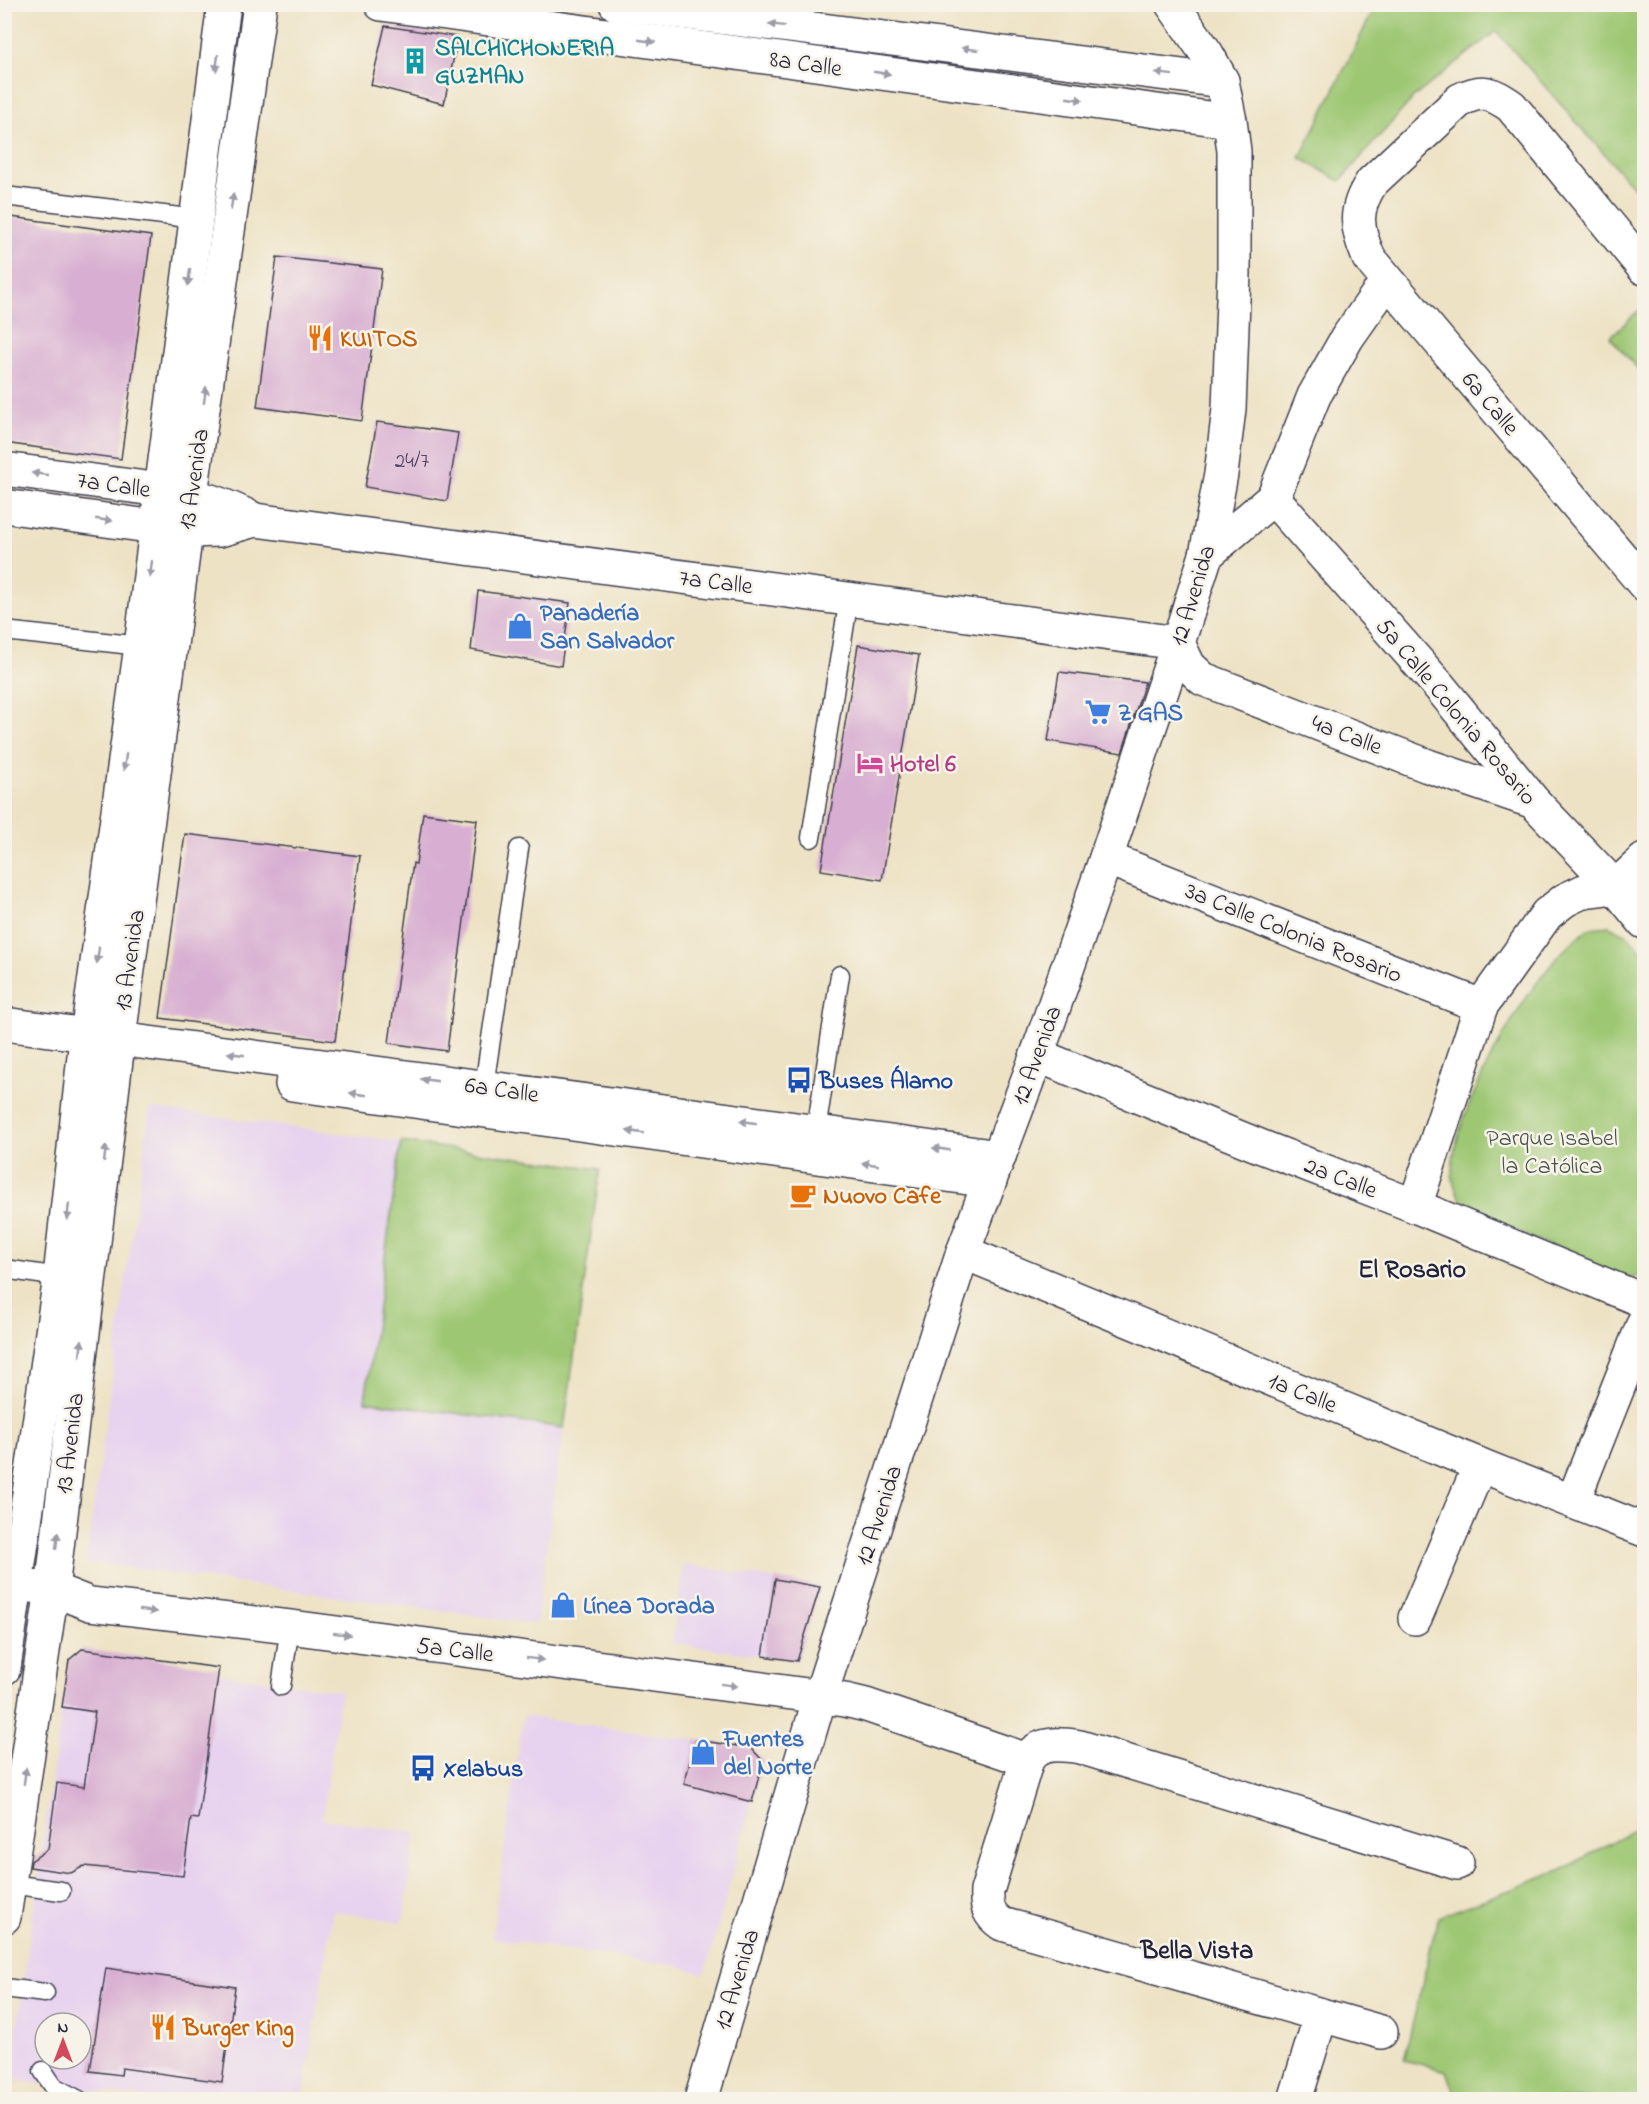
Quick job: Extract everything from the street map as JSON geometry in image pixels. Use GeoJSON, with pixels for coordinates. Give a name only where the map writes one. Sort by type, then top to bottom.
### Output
{"type":"FeatureCollection","features":[{"type":"Feature","properties":{"kind":"street","name":"13 Avenida"},"geometry":{"type":"LineString","coordinates":[[176,492],[197,219],[224,4]]}},
{"type":"Feature","properties":{"kind":"street","name":"13 Avenida"},"geometry":{"type":"LineString","coordinates":[[4,1668],[10,1599],[60,1277],[102,1047],[176,492],[260,4]]}},
{"type":"Feature","properties":{"kind":"street","name":"8a Calle"},"geometry":{"type":"LineString","coordinates":[[381,4],[1230,121]]}},
{"type":"Feature","properties":{"kind":"street","name":"8a Calle"},"geometry":{"type":"LineString","coordinates":[[616,4],[1222,81]]}},
{"type":"Feature","properties":{"kind":"street","name":"12 Avenida"},"geometry":{"type":"LineString","coordinates":[[701,2100],[820,1696],[963,1252],[1037,1055],[1106,858],[1206,555],[1221,474],[1229,409],[1234,273],[1234,151],[1222,81],[1207,54],[1172,4]]}},
{"type":"Feature","properties":{"kind":"street","name":"6a Calle"},"geometry":{"type":"LineString","coordinates":[[1644,268],[1511,106],[1486,92],[1473,93],[1460,100],[1380,174],[1363,195],[1358,212],[1358,225],[1369,258],[1644,584]]}},
{"type":"Feature","properties":{"kind":"street"},"geometry":{"type":"LineString","coordinates":[[1206,555],[1273,498],[1314,396],[1347,338],[1387,281]]}},
{"type":"Feature","properties":{"kind":"street","name":"7a Calle"},"geometry":{"type":"LineString","coordinates":[[4,469],[176,492],[224,504],[255,520],[1178,643]]}},
{"type":"Feature","properties":{"kind":"street","name":"5a Calle Colonia Rosario"},"geometry":{"type":"LineString","coordinates":[[1273,498],[1439,686],[1534,802],[1615,887],[1644,922]]}},
{"type":"Feature","properties":{"kind":"street","name":"7a Calle"},"geometry":{"type":"LineString","coordinates":[[4,506],[171,529],[220,530],[255,520]]}},
{"type":"Feature","properties":{"kind":"street","name":"13 Avenida"},"geometry":{"type":"LineString","coordinates":[[4,1917],[49,1604],[141,646],[171,529]]}},
{"type":"Feature","properties":{"kind":"street","name":"4a Calle"},"geometry":{"type":"LineString","coordinates":[[1178,643],[1189,666],[1203,679],[1428,766],[1534,802]]}},
{"type":"Feature","properties":{"kind":"street","name":"3a Calle Colonia Rosario"},"geometry":{"type":"LineString","coordinates":[[1106,858],[1481,1006]]}},
{"type":"Feature","properties":{"kind":"street"},"geometry":{"type":"LineString","coordinates":[[1415,1206],[1481,1006],[1547,914],[1565,900],[1584,891],[1615,887],[1644,860]]}},
{"type":"Feature","properties":{"kind":"street","name":"6a Calle"},"geometry":{"type":"LineString","coordinates":[[4,1024],[102,1047],[994,1169]]}},
{"type":"Feature","properties":{"kind":"street","name":"6a Calle"},"geometry":{"type":"LineString","coordinates":[[4,1044],[102,1047]]}},
{"type":"Feature","properties":{"kind":"street","name":"2a Calle"},"geometry":{"type":"LineString","coordinates":[[1037,1055],[1262,1147],[1415,1206],[1644,1301]]}},
{"type":"Feature","properties":{"kind":"street","name":"6a Calle"},"geometry":{"type":"LineString","coordinates":[[677,1125],[816,1131],[994,1169]]}},
{"type":"Feature","properties":{"kind":"street","name":"1a Calle"},"geometry":{"type":"LineString","coordinates":[[963,1252],[1480,1465],[1644,1530]]}},
{"type":"Feature","properties":{"kind":"street"},"geometry":{"type":"LineString","coordinates":[[1573,1501],[1644,1322]]}},
{"type":"Feature","properties":{"kind":"street"},"geometry":{"type":"LineString","coordinates":[[1415,1618],[1480,1465]]}},
{"type":"Feature","properties":{"kind":"street","name":"5a Calle"},"geometry":{"type":"LineString","coordinates":[[10,1599],[49,1604],[90,1604],[290,1627],[820,1696],[866,1705],[1027,1760]]}},
{"type":"Feature","properties":{"kind":"street"},"geometry":{"type":"LineString","coordinates":[[1382,2032],[1002,1924],[993,1918],[988,1910],[987,1892],[1027,1760],[1036,1749],[1048,1745],[1062,1744],[1080,1747],[1457,1863]]}},
{"type":"Feature","properties":{"kind":"street"},"geometry":{"type":"LineString","coordinates":[[1295,2100],[1321,2015]]}},
{"type":"Feature","properties":{"kind":"lane"},"geometry":{"type":"LineString","coordinates":[[4,196],[197,219]]}},
{"type":"Feature","properties":{"kind":"lane"},"geometry":{"type":"LineString","coordinates":[[811,838],[849,598]]}},
{"type":"Feature","properties":{"kind":"lane"},"geometry":{"type":"LineString","coordinates":[[4,631],[141,646]]}},
{"type":"Feature","properties":{"kind":"lane"},"geometry":{"type":"LineString","coordinates":[[482,1099],[519,849]]}},
{"type":"Feature","properties":{"kind":"lane"},"geometry":{"type":"LineString","coordinates":[[816,1131],[840,975]]}},
{"type":"Feature","properties":{"kind":"lane"},"geometry":{"type":"LineString","coordinates":[[4,1269],[60,1277]]}},
{"type":"Feature","properties":{"kind":"lane"},"geometry":{"type":"LineString","coordinates":[[281,1686],[290,1627]]}},
{"type":"Feature","properties":{"kind":"lane"},"geometry":{"type":"LineString","coordinates":[[10,1884],[61,1892]]}},
{"type":"Feature","properties":{"kind":"lane"},"geometry":{"type":"LineString","coordinates":[[4,1988],[45,1993]]}},
{"type":"Feature","properties":{"kind":"lane"},"geometry":{"type":"LineString","coordinates":[[44,2071],[54,2087],[79,2100]]}},
{"type":"Feature","properties":{"kind":"shaded area"},"geometry":{"type":"Polygon","coordinates":[[[150,1108],[600,1169],[536,1624],[86,1562],[150,1108]]]}},
{"type":"Feature","properties":{"kind":"shaded area"},"geometry":{"type":"Polygon","coordinates":[[[684,1564],[820,1587],[797,1661],[672,1643],[684,1564]]]}},
{"type":"Feature","properties":{"kind":"shaded area"},"geometry":{"type":"Polygon","coordinates":[[[73,1666],[219,1674],[341,1691],[322,1819],[416,1833],[403,1923],[333,1911],[303,2099],[158,2099],[18,2081],[11,2072],[67,1672],[73,1666]]]}},
{"type":"Feature","properties":{"kind":"shaded area"},"geometry":{"type":"Polygon","coordinates":[[[523,1716],[696,1740],[685,1784],[752,1802],[705,1974],[677,1966],[492,1938],[523,1716]]]}},
{"type":"Feature","properties":{"kind":"green space"},"geometry":{"type":"Polygon","coordinates":[[[1376,5],[1644,5],[1644,199],[1496,31],[1414,97],[1340,181],[1300,158],[1376,5]]]}},
{"type":"Feature","properties":{"kind":"green space"},"geometry":{"type":"Polygon","coordinates":[[[1644,306],[1644,376],[1610,337],[1644,306]]]}},
{"type":"Feature","properties":{"kind":"green space","name":"Parque Isabel la Católica"},"geometry":{"type":"Polygon","coordinates":[[[1609,926],[1626,934],[1644,953],[1644,1275],[1627,1279],[1467,1210],[1456,1190],[1452,1174],[1457,1142],[1466,1112],[1498,1045],[1517,1012],[1557,957],[1576,939],[1591,928],[1609,926]]]}},
{"type":"Feature","properties":{"kind":"green space"},"geometry":{"type":"Polygon","coordinates":[[[401,1142],[600,1169],[564,1428],[365,1401],[401,1142]]]}},
{"type":"Feature","properties":{"kind":"green space"},"geometry":{"type":"Polygon","coordinates":[[[1644,1824],[1644,2099],[1457,2099],[1447,2071],[1404,2060],[1438,1917],[1562,1870],[1644,1824]]]}},
{"type":"Feature","properties":{"kind":"building","name":"SALCHICHONERIA GUZMAN"},"geometry":{"type":"Polygon","coordinates":[[[385,26],[458,37],[444,104],[371,85],[385,26]]]}},
{"type":"Feature","properties":{"kind":"building"},"geometry":{"type":"Polygon","coordinates":[[[4,216],[151,236],[121,459],[4,443],[4,216]]]}},
{"type":"Feature","properties":{"kind":"building","name":"KUITOS"},"geometry":{"type":"Polygon","coordinates":[[[277,257],[382,269],[362,421],[257,407],[277,257]]]}},
{"type":"Feature","properties":{"kind":"building"},"geometry":{"type":"Polygon","coordinates":[[[377,422],[458,433],[447,501],[365,487],[377,422]]]}},
{"type":"Feature","properties":{"kind":"building","name":"Panadería San Salvador"},"geometry":{"type":"Polygon","coordinates":[[[478,591],[570,603],[561,666],[471,650],[478,591]]]}},
{"type":"Feature","properties":{"kind":"building","name":"Hotel 6"},"geometry":{"type":"Polygon","coordinates":[[[858,645],[919,655],[882,880],[821,870],[858,645]]]}},
{"type":"Feature","properties":{"kind":"building","name":"Z GAS"},"geometry":{"type":"Polygon","coordinates":[[[1059,672],[1145,682],[1122,753],[1048,741],[1059,672]]]}},
{"type":"Feature","properties":{"kind":"building"},"geometry":{"type":"Polygon","coordinates":[[[423,813],[477,820],[447,1051],[389,1043],[413,863],[416,864],[423,813]]]}},
{"type":"Feature","properties":{"kind":"building"},"geometry":{"type":"Polygon","coordinates":[[[185,834],[360,856],[335,1041],[160,1018],[185,834]]]}},
{"type":"Feature","properties":{"kind":"building"},"geometry":{"type":"Polygon","coordinates":[[[775,1579],[820,1587],[797,1661],[763,1656],[775,1579]]]}},
{"type":"Feature","properties":{"kind":"building"},"geometry":{"type":"Polygon","coordinates":[[[82,1649],[219,1668],[198,1819],[191,1818],[183,1876],[84,1866],[71,1873],[30,1867],[31,1861],[48,1849],[57,1783],[84,1787],[95,1712],[62,1707],[69,1660],[82,1649]]]}},
{"type":"Feature","properties":{"kind":"building"},"geometry":{"type":"Polygon","coordinates":[[[696,1740],[751,1748],[763,1761],[752,1802],[684,1784],[696,1740]]]}},
{"type":"Feature","properties":{"kind":"building","name":"Burger King"},"geometry":{"type":"Polygon","coordinates":[[[106,1968],[235,1987],[222,2082],[122,2068],[121,2075],[90,2071],[93,2071],[93,2052],[106,1968]]]}},
{"type":"Feature","properties":{"kind":"place","name":"SALCHICHONERIA GUZMAN"},"geometry":{"type":"Point","coordinates":[415,61]}},
{"type":"Feature","properties":{"kind":"place","name":"KUITOS"},"geometry":{"type":"Point","coordinates":[320,338]}},
{"type":"Feature","properties":{"kind":"place","name":"Panadería San Salvador"},"geometry":{"type":"Point","coordinates":[520,626]}},
{"type":"Feature","properties":{"kind":"place","name":"Z GAS"},"geometry":{"type":"Point","coordinates":[1098,712]}},
{"type":"Feature","properties":{"kind":"place","name":"Hotel 6"},"geometry":{"type":"Point","coordinates":[870,763]}},
{"type":"Feature","properties":{"kind":"place","name":"Buses Álamo"},"geometry":{"type":"Point","coordinates":[799,1080]}},
{"type":"Feature","properties":{"kind":"place","name":"Nuovo Cafe"},"geometry":{"type":"Point","coordinates":[803,1195]}},
{"type":"Feature","properties":{"kind":"place","name":"Línea Dorada"},"geometry":{"type":"Point","coordinates":[563,1605]}},
{"type":"Feature","properties":{"kind":"place","name":"Fuentes del Norte"},"geometry":{"type":"Point","coordinates":[703,1752]}},
{"type":"Feature","properties":{"kind":"place","name":"Xelabus"},"geometry":{"type":"Point","coordinates":[423,1768]}},
{"type":"Feature","properties":{"kind":"place","name":"Burger King"},"geometry":{"type":"Point","coordinates":[163,2027]}},
{"type":"Feature","properties":{"kind":"district","name":"El Rosario"},"geometry":{"type":"Point","coordinates":[1412,1268]}},
{"type":"Feature","properties":{"kind":"district","name":"Bella Vista"},"geometry":{"type":"Point","coordinates":[1197,1949]}}]}
